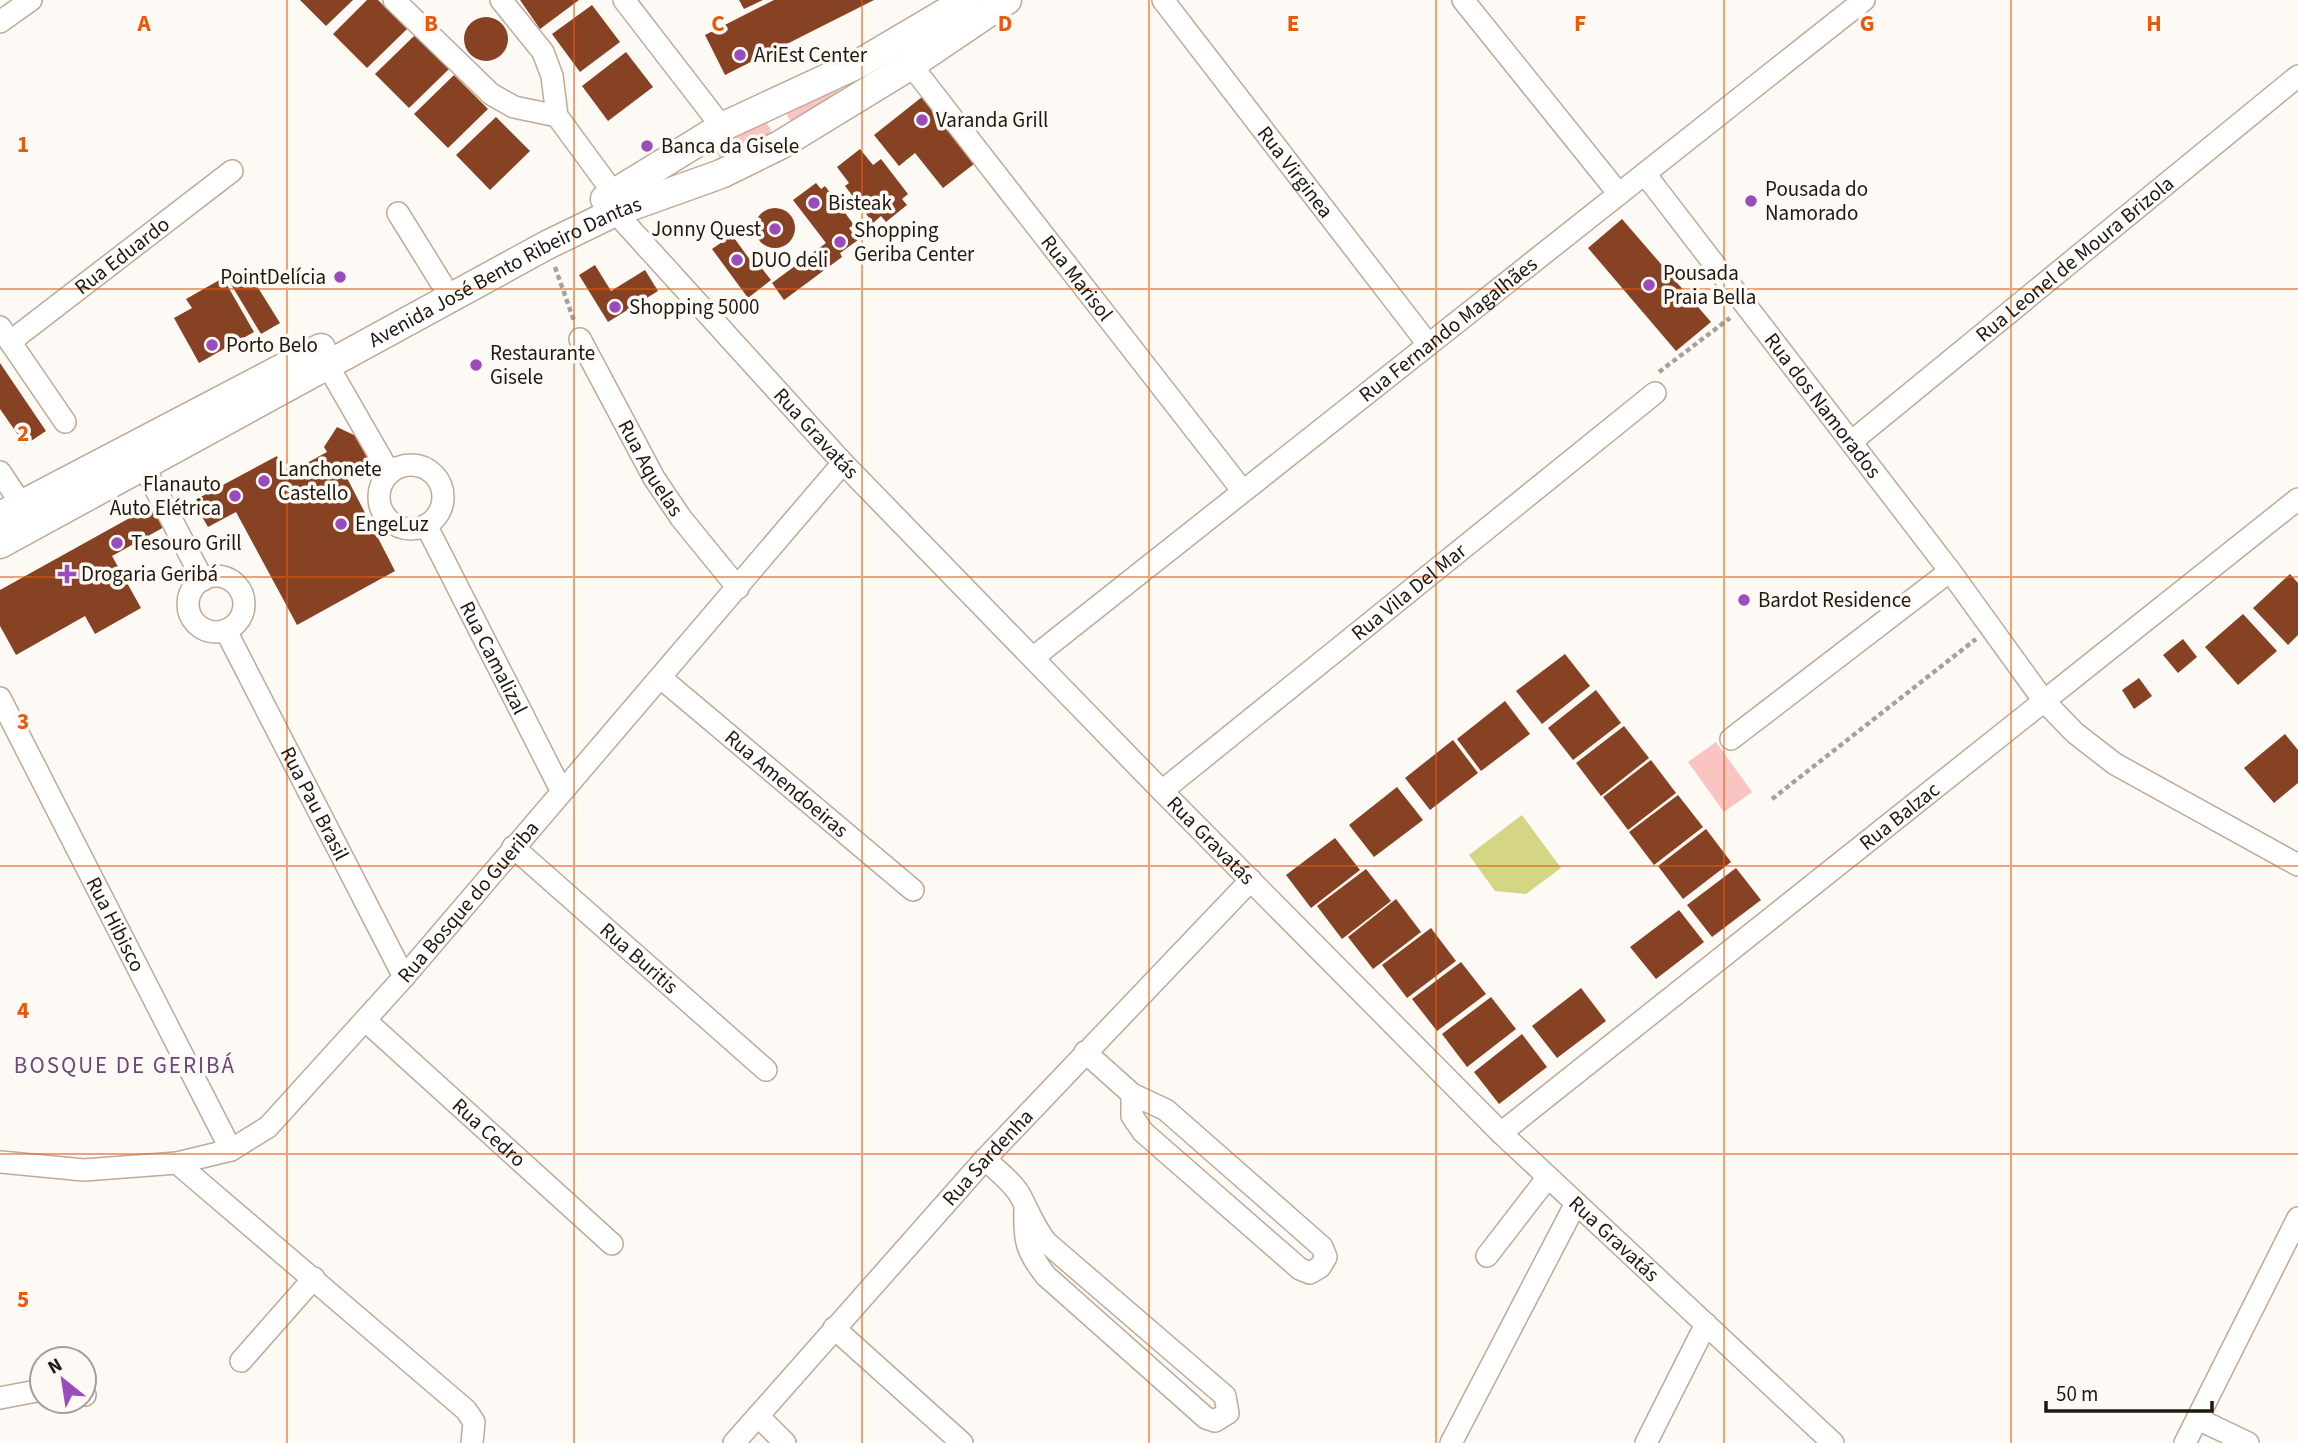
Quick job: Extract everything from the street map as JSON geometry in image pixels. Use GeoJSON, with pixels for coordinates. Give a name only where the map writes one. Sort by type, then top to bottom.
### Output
{"type":"FeatureCollection","features":[{"type":"Feature","properties":{"kind":"main road","name":"Avenida José Bento Ribeiro Dantas"},"geometry":{"type":"LineString","coordinates":[[0,544],[547,245],[615,204],[713,133],[763,106],[860,63],[923,29],[967,0]]}},
{"type":"Feature","properties":{"kind":"main road","name":"Avenida José Bento Ribeiro Dantas"},"geometry":{"type":"LineString","coordinates":[[11,510],[442,284],[615,204],[721,174],[780,145],[911,65],[1007,0]]}},
{"type":"Feature","properties":{"kind":"main road"},"geometry":{"type":"LineString","coordinates":[[763,106],[778,120],[782,129],[780,145]]}},
{"type":"Feature","properties":{"kind":"main road"},"geometry":{"type":"LineString","coordinates":[[713,133],[705,161],[721,174]]}},
{"type":"Feature","properties":{"kind":"street"},"geometry":{"type":"LineString","coordinates":[[0,22],[31,0]]}},
{"type":"Feature","properties":{"kind":"street"},"geometry":{"type":"LineString","coordinates":[[394,0],[491,94],[514,107],[557,116],[552,76],[543,52],[502,0]]}},
{"type":"Feature","properties":{"kind":"street"},"geometry":{"type":"LineString","coordinates":[[624,0],[713,133]]}},
{"type":"Feature","properties":{"kind":"street","name":"Rua Virginea"},"geometry":{"type":"LineString","coordinates":[[1163,0],[1428,344]]}},
{"type":"Feature","properties":{"kind":"street"},"geometry":{"type":"LineString","coordinates":[[1463,0],[1619,194]]}},
{"type":"Feature","properties":{"kind":"street","name":"Rua Fernando Magalhães"},"geometry":{"type":"LineString","coordinates":[[1034,657],[1864,0]]}},
{"type":"Feature","properties":{"kind":"street","name":"Rua Marisol"},"geometry":{"type":"LineString","coordinates":[[911,65],[1242,490]]}},
{"type":"Feature","properties":{"kind":"street","name":"Rua Leonel de Moura Brizola"},"geometry":{"type":"LineString","coordinates":[[1851,442],[2298,76]]}},
{"type":"Feature","properties":{"kind":"street","name":"Rua Gravatás"},"geometry":{"type":"LineString","coordinates":[[557,116],[615,204],[844,463],[1162,791],[1501,1133],[1833,1443]]}},
{"type":"Feature","properties":{"kind":"street","name":"Rua Eduardo"},"geometry":{"type":"LineString","coordinates":[[6,334],[232,171]]}},
{"type":"Feature","properties":{"kind":"street","name":"Rua dos Namorados"},"geometry":{"type":"LineString","coordinates":[[1645,174],[1950,571],[2044,701],[2076,733],[2115,764],[2298,865]]}},
{"type":"Feature","properties":{"kind":"street"},"geometry":{"type":"LineString","coordinates":[[398,213],[442,284]]}},
{"type":"Feature","properties":{"kind":"street"},"geometry":{"type":"LineString","coordinates":[[6,334],[65,422]]}},
{"type":"Feature","properties":{"kind":"street","name":"Rua Aquelas"},"geometry":{"type":"LineString","coordinates":[[580,338],[654,478],[681,518],[738,588]]}},
{"type":"Feature","properties":{"kind":"street"},"geometry":{"type":"LineString","coordinates":[[328,366],[389,472]]}},
{"type":"Feature","properties":{"kind":"street","name":"Rua Vila Del Mar"},"geometry":{"type":"LineString","coordinates":[[1162,791],[1655,393]]}},
{"type":"Feature","properties":{"kind":"street","name":"Rua Bosque do Gueriba"},"geometry":{"type":"LineString","coordinates":[[0,1162],[84,1170],[177,1163],[231,1150],[268,1127],[404,978],[561,790],[661,678],[844,463]]}},
{"type":"Feature","properties":{"kind":"street"},"geometry":{"type":"LineString","coordinates":[[415,464],[428,468],[438,478],[443,491],[443,504],[437,516],[426,525],[403,528],[384,515],[378,493],[389,472],[401,465],[415,464]]}},
{"type":"Feature","properties":{"kind":"street"},"geometry":{"type":"LineString","coordinates":[[144,467],[203,580]]}},
{"type":"Feature","properties":{"kind":"street"},"geometry":{"type":"LineString","coordinates":[[0,472],[11,510]]}},
{"type":"Feature","properties":{"kind":"street","name":"Rua Balzac"},"geometry":{"type":"LineString","coordinates":[[1501,1133],[2298,499]]}},
{"type":"Feature","properties":{"kind":"street","name":"Rua Camalizal"},"geometry":{"type":"LineString","coordinates":[[426,525],[561,790]]}},
{"type":"Feature","properties":{"kind":"street"},"geometry":{"type":"LineString","coordinates":[[1731,739],[1950,571]]}},
{"type":"Feature","properties":{"kind":"street"},"geometry":{"type":"LineString","coordinates":[[215,576],[228,579],[238,587],[244,599],[243,612],[237,623],[226,631],[214,632],[201,628],[192,618],[188,605],[191,592],[203,580],[215,576]]}},
{"type":"Feature","properties":{"kind":"street","name":"Rua Pau Brasil"},"geometry":{"type":"LineString","coordinates":[[226,631],[404,978]]}},
{"type":"Feature","properties":{"kind":"street","name":"Rua Amendoeiras"},"geometry":{"type":"LineString","coordinates":[[661,678],[913,890]]}},
{"type":"Feature","properties":{"kind":"street","name":"Rua Hibisco"},"geometry":{"type":"LineString","coordinates":[[0,698],[231,1150]]}},
{"type":"Feature","properties":{"kind":"street","name":"Rua Buritis"},"geometry":{"type":"LineString","coordinates":[[513,847],[766,1070]]}},
{"type":"Feature","properties":{"kind":"street","name":"Rua Sardenha"},"geometry":{"type":"LineString","coordinates":[[734,1443],[985,1159],[1251,880]]}},
{"type":"Feature","properties":{"kind":"street","name":"Rua Cedro"},"geometry":{"type":"LineString","coordinates":[[366,1021],[612,1244]]}},
{"type":"Feature","properties":{"kind":"street"},"geometry":{"type":"LineString","coordinates":[[1085,1052],[1132,1094],[1150,1100],[1166,1110],[1322,1247],[1326,1257],[1320,1267],[1310,1273],[1300,1269],[1143,1132],[1132,1116],[1132,1094]]}},
{"type":"Feature","properties":{"kind":"street"},"geometry":{"type":"LineString","coordinates":[[985,1159],[1010,1183],[1025,1209],[1034,1227],[1061,1256],[1225,1396],[1228,1413],[1215,1421],[1206,1418],[1046,1276],[1030,1257],[1024,1237],[1025,1209]]}},
{"type":"Feature","properties":{"kind":"street"},"geometry":{"type":"LineString","coordinates":[[177,1163],[467,1410],[473,1432]]}},
{"type":"Feature","properties":{"kind":"street"},"geometry":{"type":"LineString","coordinates":[[1487,1256],[1549,1177]]}},
{"type":"Feature","properties":{"kind":"street"},"geometry":{"type":"LineString","coordinates":[[1451,1443],[1576,1203]]}},
{"type":"Feature","properties":{"kind":"street"},"geometry":{"type":"LineString","coordinates":[[2185,1443],[2298,1218]]}},
{"type":"Feature","properties":{"kind":"street"},"geometry":{"type":"LineString","coordinates":[[241,1362],[314,1278]]}},
{"type":"Feature","properties":{"kind":"street"},"geometry":{"type":"LineString","coordinates":[[1646,1443],[1706,1324]]}},
{"type":"Feature","properties":{"kind":"street"},"geometry":{"type":"LineString","coordinates":[[834,1328],[962,1443]]}},
{"type":"Feature","properties":{"kind":"street"},"geometry":{"type":"LineString","coordinates":[[0,1398],[28,1393]]}},
{"type":"Feature","properties":{"kind":"street"},"geometry":{"type":"LineString","coordinates":[[758,1416],[785,1443]]}},
{"type":"Feature","properties":{"kind":"street"},"geometry":{"type":"LineString","coordinates":[[2198,1419],[2248,1443]]}},
{"type":"Feature","properties":{"kind":"path"},"geometry":{"type":"LineString","coordinates":[[547,245],[580,338]]}},
{"type":"Feature","properties":{"kind":"path"},"geometry":{"type":"LineString","coordinates":[[1655,393],[1657,374],[1745,307]]}},
{"type":"Feature","properties":{"kind":"path"},"geometry":{"type":"LineString","coordinates":[[1772,799],[1990,627]]}},
{"type":"Feature","properties":{"kind":"shaded area"},"geometry":{"type":"Polygon","coordinates":[[[848,88],[794,129],[782,105],[848,88]]]}},
{"type":"Feature","properties":{"kind":"shaded area"},"geometry":{"type":"Polygon","coordinates":[[[754,120],[766,122],[771,130],[767,144],[740,160],[720,159],[715,148],[727,133],[754,120]]]}},
{"type":"Feature","properties":{"kind":"shaded area"},"geometry":{"type":"Polygon","coordinates":[[[1716,742],[1752,792],[1724,812],[1688,762],[1716,742]]]}},
{"type":"Feature","properties":{"kind":"shaded area"},"geometry":{"type":"Polygon","coordinates":[[[1522,815],[1561,868],[1526,894],[1495,891],[1469,855],[1522,815]]]}},
{"type":"Feature","properties":{"kind":"building"},"geometry":{"type":"Polygon","coordinates":[[[300,0],[353,0],[326,26],[300,0]]]}},
{"type":"Feature","properties":{"kind":"building"},"geometry":{"type":"Polygon","coordinates":[[[367,0],[378,0],[407,29],[367,68],[333,34],[367,0]]]}},
{"type":"Feature","properties":{"kind":"building"},"geometry":{"type":"Polygon","coordinates":[[[520,0],[579,0],[540,29],[520,0]]]}},
{"type":"Feature","properties":{"kind":"building"},"geometry":{"type":"Polygon","coordinates":[[[739,0],[763,0],[744,9],[739,0]]]}},
{"type":"Feature","properties":{"kind":"building","name":"AriEst Center"},"geometry":{"type":"Polygon","coordinates":[[[774,0],[874,0],[725,75],[705,35],[774,0]]]}},
{"type":"Feature","properties":{"kind":"building"},"geometry":{"type":"Polygon","coordinates":[[[592,5],[620,42],[580,72],[552,34],[592,5]]]}},
{"type":"Feature","properties":{"kind":"building"},"geometry":{"type":"Polygon","coordinates":[[[486,17],[495,18],[502,23],[507,30],[507,48],[502,55],[495,60],[486,61],[477,60],[470,55],[465,48],[464,39],[465,30],[470,23],[477,18],[486,17]]]}},
{"type":"Feature","properties":{"kind":"building"},"geometry":{"type":"Polygon","coordinates":[[[415,35],[449,69],[409,108],[375,74],[415,35]]]}},
{"type":"Feature","properties":{"kind":"building"},"geometry":{"type":"Polygon","coordinates":[[[626,52],[653,87],[608,121],[582,86],[626,52]]]}},
{"type":"Feature","properties":{"kind":"building"},"geometry":{"type":"Polygon","coordinates":[[[454,75],[488,109],[448,148],[414,114],[454,75]]]}},
{"type":"Feature","properties":{"kind":"building"},"geometry":{"type":"Polygon","coordinates":[[[922,97],[974,164],[943,188],[915,153],[899,166],[874,135],[922,97]]]}},
{"type":"Feature","properties":{"kind":"building"},"geometry":{"type":"Polygon","coordinates":[[[496,117],[530,151],[490,190],[456,155],[496,117]]]}},
{"type":"Feature","properties":{"kind":"building"},"geometry":{"type":"Polygon","coordinates":[[[860,149],[873,165],[881,159],[908,194],[902,199],[907,205],[886,222],[881,216],[873,223],[845,186],[849,183],[837,167],[860,149]]]}},
{"type":"Feature","properties":{"kind":"building","name":"Shopping Geriba Center"},"geometry":{"type":"Polygon","coordinates":[[[816,183],[821,189],[825,186],[854,225],[849,228],[858,240],[840,253],[842,257],[784,300],[772,283],[826,243],[793,200],[816,183]]]}},
{"type":"Feature","properties":{"kind":"building","name":"Jonny Quest"},"geometry":{"type":"Polygon","coordinates":[[[775,208],[783,209],[789,214],[794,220],[794,236],[789,242],[783,247],[775,248],[767,247],[761,242],[756,236],[755,228],[756,220],[761,214],[767,209],[775,208]]]}},
{"type":"Feature","properties":{"kind":"building","name":"Pousada Praia Bella"},"geometry":{"type":"Polygon","coordinates":[[[1622,219],[1711,322],[1676,351],[1588,248],[1622,219]]]}},
{"type":"Feature","properties":{"kind":"building"},"geometry":{"type":"Polygon","coordinates":[[[732,235],[753,264],[757,262],[771,280],[748,298],[712,249],[732,235]]]}},
{"type":"Feature","properties":{"kind":"building","name":"Shopping 5000"},"geometry":{"type":"Polygon","coordinates":[[[595,265],[611,291],[645,270],[658,291],[608,322],[579,275],[595,265]]]}},
{"type":"Feature","properties":{"kind":"building"},"geometry":{"type":"Polygon","coordinates":[[[247,270],[280,323],[261,334],[229,281],[247,270]]]}},
{"type":"Feature","properties":{"kind":"building"},"geometry":{"type":"Polygon","coordinates":[[[223,278],[254,332],[199,363],[174,318],[192,308],[186,299],[223,278]]]}},
{"type":"Feature","properties":{"kind":"building"},"geometry":{"type":"Polygon","coordinates":[[[0,363],[46,431],[25,445],[0,409],[0,363]]]}},
{"type":"Feature","properties":{"kind":"building"},"geometry":{"type":"Polygon","coordinates":[[[337,427],[356,436],[368,458],[363,470],[347,478],[395,571],[297,625],[236,512],[208,527],[193,501],[277,456],[285,475],[327,452],[324,447],[337,427]]]}},
{"type":"Feature","properties":{"kind":"building"},"geometry":{"type":"Polygon","coordinates":[[[153,505],[166,526],[112,556],[141,608],[95,634],[85,616],[16,655],[0,626],[0,590],[153,505]]]}},
{"type":"Feature","properties":{"kind":"building"},"geometry":{"type":"Polygon","coordinates":[[[2290,574],[2298,583],[2298,635],[2288,645],[2253,608],[2290,574]]]}},
{"type":"Feature","properties":{"kind":"building"},"geometry":{"type":"Polygon","coordinates":[[[2243,614],[2277,651],[2238,685],[2205,647],[2243,614]]]}},
{"type":"Feature","properties":{"kind":"building"},"geometry":{"type":"Polygon","coordinates":[[[2183,639],[2197,657],[2178,673],[2163,655],[2183,639]]]}},
{"type":"Feature","properties":{"kind":"building"},"geometry":{"type":"Polygon","coordinates":[[[1565,654],[1590,686],[1542,724],[1516,691],[1565,654]]]}},
{"type":"Feature","properties":{"kind":"building"},"geometry":{"type":"Polygon","coordinates":[[[2139,678],[2152,696],[2134,709],[2122,690],[2139,678]]]}},
{"type":"Feature","properties":{"kind":"building"},"geometry":{"type":"Polygon","coordinates":[[[1596,690],[1621,723],[1573,760],[1548,728],[1596,690]]]}},
{"type":"Feature","properties":{"kind":"building"},"geometry":{"type":"Polygon","coordinates":[[[1505,701],[1530,734],[1481,771],[1457,739],[1505,701]]]}},
{"type":"Feature","properties":{"kind":"building"},"geometry":{"type":"Polygon","coordinates":[[[1624,726],[1649,758],[1601,796],[1576,763],[1624,726]]]}},
{"type":"Feature","properties":{"kind":"building"},"geometry":{"type":"Polygon","coordinates":[[[2285,734],[2298,750],[2298,783],[2274,803],[2244,768],[2285,734]]]}},
{"type":"Feature","properties":{"kind":"building"},"geometry":{"type":"Polygon","coordinates":[[[1453,740],[1478,773],[1430,810],[1405,778],[1453,740]]]}},
{"type":"Feature","properties":{"kind":"building"},"geometry":{"type":"Polygon","coordinates":[[[1651,760],[1676,793],[1628,830],[1603,797],[1651,760]]]}},
{"type":"Feature","properties":{"kind":"building"},"geometry":{"type":"Polygon","coordinates":[[[1397,787],[1423,820],[1374,857],[1349,825],[1397,787]]]}},
{"type":"Feature","properties":{"kind":"building"},"geometry":{"type":"Polygon","coordinates":[[[1678,795],[1703,827],[1654,865],[1629,832],[1678,795]]]}},
{"type":"Feature","properties":{"kind":"building"},"geometry":{"type":"Polygon","coordinates":[[[1706,829],[1731,862],[1683,899],[1658,866],[1706,829]]]}},
{"type":"Feature","properties":{"kind":"building"},"geometry":{"type":"Polygon","coordinates":[[[1335,838],[1360,870],[1311,908],[1286,875],[1335,838]]]}},
{"type":"Feature","properties":{"kind":"building"},"geometry":{"type":"Polygon","coordinates":[[[1736,868],[1761,900],[1712,937],[1687,905],[1736,868]]]}},
{"type":"Feature","properties":{"kind":"building"},"geometry":{"type":"Polygon","coordinates":[[[1366,869],[1391,901],[1342,939],[1317,906],[1366,869]]]}},
{"type":"Feature","properties":{"kind":"building"},"geometry":{"type":"Polygon","coordinates":[[[1396,899],[1421,932],[1373,969],[1348,937],[1396,899]]]}},
{"type":"Feature","properties":{"kind":"building"},"geometry":{"type":"Polygon","coordinates":[[[1679,910],[1704,942],[1656,979],[1630,947],[1679,910]]]}},
{"type":"Feature","properties":{"kind":"building"},"geometry":{"type":"Polygon","coordinates":[[[1431,928],[1456,961],[1407,998],[1382,965],[1431,928]]]}},
{"type":"Feature","properties":{"kind":"building"},"geometry":{"type":"Polygon","coordinates":[[[1461,962],[1486,994],[1437,1031],[1412,999],[1461,962]]]}},
{"type":"Feature","properties":{"kind":"building"},"geometry":{"type":"Polygon","coordinates":[[[1581,988],[1606,1021],[1557,1058],[1532,1026],[1581,988]]]}},
{"type":"Feature","properties":{"kind":"building"},"geometry":{"type":"Polygon","coordinates":[[[1491,997],[1516,1029],[1467,1067],[1442,1034],[1491,997]]]}},
{"type":"Feature","properties":{"kind":"building"},"geometry":{"type":"Polygon","coordinates":[[[1522,1034],[1547,1067],[1499,1104],[1474,1072],[1522,1034]]]}},
{"type":"Feature","properties":{"kind":"place","name":"AriEst Center"},"geometry":{"type":"Point","coordinates":[740,55]}},
{"type":"Feature","properties":{"kind":"place","name":"Varanda Grill"},"geometry":{"type":"Point","coordinates":[922,120]}},
{"type":"Feature","properties":{"kind":"place","name":"Banca da Gisele"},"geometry":{"type":"Point","coordinates":[647,146]}},
{"type":"Feature","properties":{"kind":"place","name":"Pousada do Namorado"},"geometry":{"type":"Point","coordinates":[1751,201]}},
{"type":"Feature","properties":{"kind":"place","name":"Bisteak"},"geometry":{"type":"Point","coordinates":[814,203]}},
{"type":"Feature","properties":{"kind":"place","name":"Jonny Quest"},"geometry":{"type":"Point","coordinates":[775,229]}},
{"type":"Feature","properties":{"kind":"place","name":"Shopping Geriba Center"},"geometry":{"type":"Point","coordinates":[840,242]}},
{"type":"Feature","properties":{"kind":"place","name":"DUO deli"},"geometry":{"type":"Point","coordinates":[737,260]}},
{"type":"Feature","properties":{"kind":"place","name":"PointDelícia"},"geometry":{"type":"Point","coordinates":[340,277]}},
{"type":"Feature","properties":{"kind":"place","name":"Pousada Praia Bella"},"geometry":{"type":"Point","coordinates":[1649,285]}},
{"type":"Feature","properties":{"kind":"place","name":"Shopping 5000"},"geometry":{"type":"Point","coordinates":[615,307]}},
{"type":"Feature","properties":{"kind":"place","name":"Porto Belo"},"geometry":{"type":"Point","coordinates":[212,345]}},
{"type":"Feature","properties":{"kind":"place","name":"Restaurante Gisele"},"geometry":{"type":"Point","coordinates":[476,365]}},
{"type":"Feature","properties":{"kind":"place","name":"Lanchonete Castello"},"geometry":{"type":"Point","coordinates":[264,481]}},
{"type":"Feature","properties":{"kind":"place","name":"Flanauto Auto Elétrica"},"geometry":{"type":"Point","coordinates":[235,496]}},
{"type":"Feature","properties":{"kind":"place","name":"EngeLuz"},"geometry":{"type":"Point","coordinates":[341,524]}},
{"type":"Feature","properties":{"kind":"place","name":"Tesouro Grill"},"geometry":{"type":"Point","coordinates":[117,543]}},
{"type":"Feature","properties":{"kind":"place","name":"Drogaria Geribá"},"geometry":{"type":"Point","coordinates":[67,574]}},
{"type":"Feature","properties":{"kind":"place","name":"Bardot Residence"},"geometry":{"type":"Point","coordinates":[1744,600]}},
{"type":"Feature","properties":{"kind":"district","name":"BOSQUE DE GERIBÁ"},"geometry":{"type":"Point","coordinates":[125,1065]}}]}
